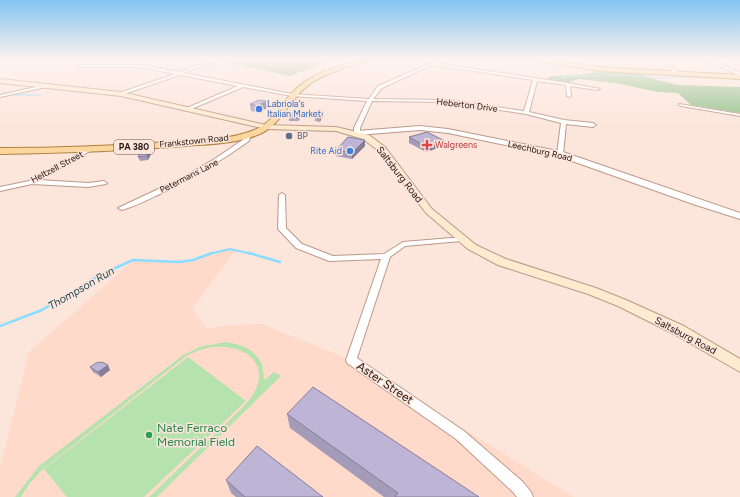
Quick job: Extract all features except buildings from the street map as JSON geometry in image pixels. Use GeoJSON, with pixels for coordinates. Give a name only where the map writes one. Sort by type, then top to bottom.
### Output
{"type":"FeatureCollection","features":[{"type":"Feature","properties":{"kind":"main road","name":"Saltsburg Road"},"geometry":{"type":"LineString","coordinates":[[20,83],[49,85],[121,94],[266,127],[331,129],[357,133],[378,145],[429,211],[460,239],[472,247],[502,262],[592,291],[622,303],[685,333],[740,366]]}},
{"type":"Feature","properties":{"kind":"main road"},"geometry":{"type":"LineString","coordinates":[[266,127],[292,96],[308,83]]}},
{"type":"Feature","properties":{"kind":"main road","name":"Frankstown Road"},"geometry":{"type":"LineString","coordinates":[[0,151],[88,150],[205,142],[248,134],[266,127]]}},
{"type":"Feature","properties":{"kind":"street"},"geometry":{"type":"LineString","coordinates":[[121,94],[152,83]]}},
{"type":"Feature","properties":{"kind":"street","name":"Heberton Drive"},"geometry":{"type":"LineString","coordinates":[[229,83],[292,96],[370,100],[447,101],[526,113],[564,122],[593,125]]}},
{"type":"Feature","properties":{"kind":"street"},"geometry":{"type":"LineString","coordinates":[[357,133],[357,128],[370,100],[380,87],[389,83]]}},
{"type":"Feature","properties":{"kind":"street"},"geometry":{"type":"LineString","coordinates":[[526,113],[534,83]]}},
{"type":"Feature","properties":{"kind":"street"},"geometry":{"type":"LineString","coordinates":[[561,83],[598,89]]}},
{"type":"Feature","properties":{"kind":"street"},"geometry":{"type":"LineString","coordinates":[[568,84],[569,96]]}},
{"type":"Feature","properties":{"kind":"street"},"geometry":{"type":"LineString","coordinates":[[0,96],[49,85]]}},
{"type":"Feature","properties":{"kind":"street"},"geometry":{"type":"LineString","coordinates":[[189,109],[242,86]]}},
{"type":"Feature","properties":{"kind":"street"},"geometry":{"type":"LineString","coordinates":[[0,102],[6,102]]}},
{"type":"Feature","properties":{"kind":"street"},"geometry":{"type":"LineString","coordinates":[[681,105],[740,115]]}},
{"type":"Feature","properties":{"kind":"street"},"geometry":{"type":"LineString","coordinates":[[560,154],[564,122]]}},
{"type":"Feature","properties":{"kind":"street","name":"Leechburg Road"},"geometry":{"type":"LineString","coordinates":[[357,133],[403,129],[441,131],[560,154],[740,216]]}},
{"type":"Feature","properties":{"kind":"street","name":"Petermans Lane"},"geometry":{"type":"LineString","coordinates":[[122,208],[139,201],[226,157],[247,140],[248,134]]}},
{"type":"Feature","properties":{"kind":"street","name":"Heltzell Street"},"geometry":{"type":"LineString","coordinates":[[1,189],[31,182],[88,150]]}},
{"type":"Feature","properties":{"kind":"street"},"geometry":{"type":"LineString","coordinates":[[31,182],[88,185],[104,183]]}},
{"type":"Feature","properties":{"kind":"street"},"geometry":{"type":"LineString","coordinates":[[282,195],[282,229],[299,246],[332,259],[386,256],[403,244],[460,239]]}},
{"type":"Feature","properties":{"kind":"street","name":"Aster Street"},"geometry":{"type":"LineString","coordinates":[[386,256],[351,360],[460,435],[518,487],[526,497]]}},
{"type":"Feature","properties":{"kind":"shaded area"},"geometry":{"type":"Polygon","coordinates":[[[226,249],[236,249],[192,309],[207,329],[227,325],[262,324],[351,360],[574,497],[0,497],[0,468],[29,352],[134,260],[186,262],[226,249]]]}},
{"type":"Feature","properties":{"kind":"green space"},"geometry":{"type":"Polygon","coordinates":[[[617,83],[671,83],[678,85],[740,87],[740,113],[691,105],[678,93],[658,92],[617,83]]]}},
{"type":"Feature","properties":{"kind":"green space"},"geometry":{"type":"Polygon","coordinates":[[[225,342],[242,346],[252,351],[262,365],[265,380],[274,372],[281,376],[157,497],[149,497],[244,406],[256,390],[259,375],[256,363],[247,354],[234,349],[219,347],[202,349],[185,357],[43,469],[29,484],[21,497],[15,497],[39,466],[182,356],[199,347],[225,342]]]}},
{"type":"Feature","properties":{"kind":"green space","name":"Nate Ferraco Memorial Field"},"geometry":{"type":"Polygon","coordinates":[[[188,357],[246,401],[144,497],[67,497],[44,469],[188,357]]]}},
{"type":"Feature","properties":{"kind":"waterway"},"geometry":{"type":"LineString","coordinates":[[11,95],[41,95]]}},
{"type":"Feature","properties":{"kind":"waterway","name":"Thompson Run"},"geometry":{"type":"LineString","coordinates":[[210,254],[230,249],[252,254]]}},
{"type":"Feature","properties":{"kind":"waterway","name":"Thompson Run"},"geometry":{"type":"LineString","coordinates":[[249,253],[280,262]]}},
{"type":"Feature","properties":{"kind":"waterway","name":"Thompson Run"},"geometry":{"type":"LineString","coordinates":[[0,326],[42,310],[100,275],[133,260],[179,262],[193,260],[210,254]]}},
{"type":"Feature","properties":{"kind":"place","name":"Labriola's Italian Market"},"geometry":{"type":"Point","coordinates":[259,109]}},
{"type":"Feature","properties":{"kind":"place","name":"BP"},"geometry":{"type":"Point","coordinates":[289,136]}},
{"type":"Feature","properties":{"kind":"place","name":"Walgreens"},"geometry":{"type":"Point","coordinates":[427,145]}},
{"type":"Feature","properties":{"kind":"place","name":"Rite Aid"},"geometry":{"type":"Point","coordinates":[350,151]}},
{"type":"Feature","properties":{"kind":"place","name":"Nate Ferraco Memorial Field"},"geometry":{"type":"Point","coordinates":[149,435]}}]}
